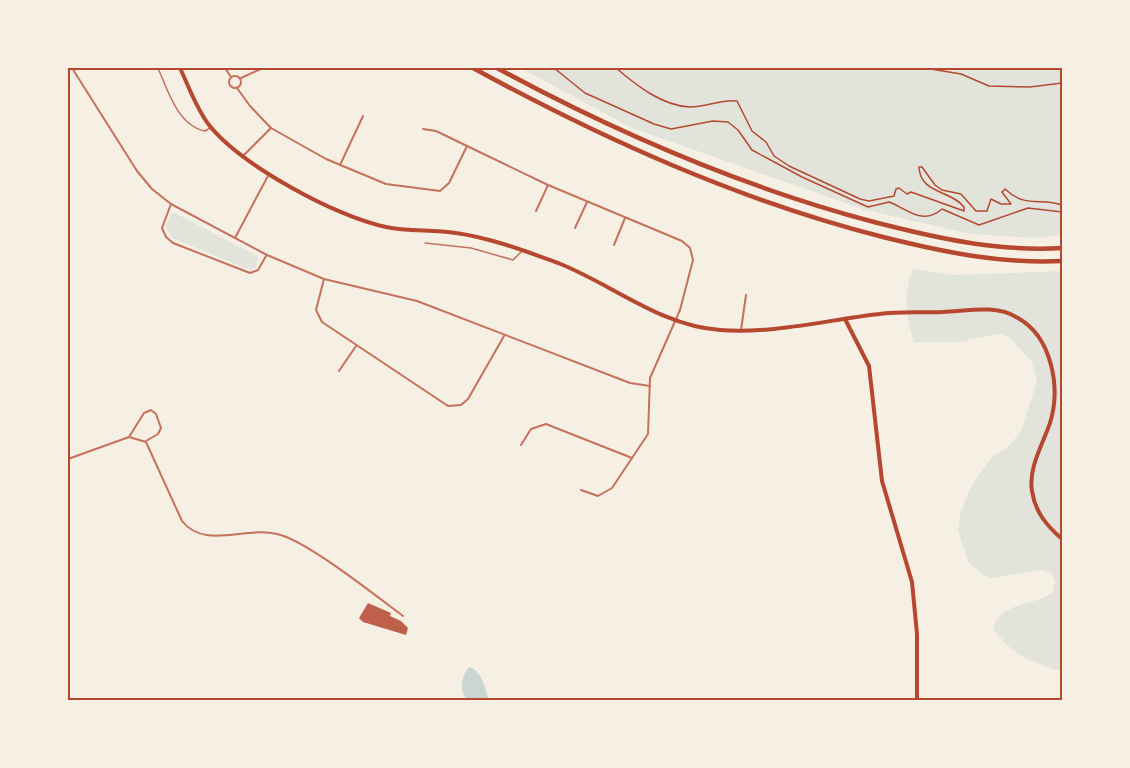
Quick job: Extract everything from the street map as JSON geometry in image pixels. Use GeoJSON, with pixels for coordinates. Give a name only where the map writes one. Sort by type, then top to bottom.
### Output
{"type":"FeatureCollection","features":[{"type":"Feature","properties":{"kind":"highway"},"geometry":{"type":"LineString","coordinates":[[472,68],[580,125],[639,153],[807,215],[970,257],[1028,262],[1062,261]]}},
{"type":"Feature","properties":{"kind":"highway"},"geometry":{"type":"LineString","coordinates":[[496,68],[626,134],[744,181],[826,209],[969,243],[1007,248],[1062,248]]}},
{"type":"Feature","properties":{"kind":"main road"},"geometry":{"type":"LineString","coordinates":[[180,68],[211,127],[243,157],[344,214],[368,224],[407,230],[454,232],[522,251],[586,275],[675,320],[720,330],[741,330],[881,313],[993,310],[1009,313],[1033,328],[1049,356],[1053,406],[1032,474],[1032,493],[1041,517],[1062,539]]}},
{"type":"Feature","properties":{"kind":"main road"},"geometry":{"type":"LineString","coordinates":[[845,319],[869,366],[882,480],[912,582],[917,634],[917,700]]}},
{"type":"Feature","properties":{"kind":"street"},"geometry":{"type":"LineString","coordinates":[[72,68],[137,171],[152,189],[171,204],[267,255],[324,279],[417,301],[630,383],[650,386]]}},
{"type":"Feature","properties":{"kind":"street"},"geometry":{"type":"LineString","coordinates":[[225,68],[231,77],[230,85],[237,88],[271,128],[340,165],[386,184],[440,191],[449,183],[467,146]]}},
{"type":"Feature","properties":{"kind":"street"},"geometry":{"type":"LineString","coordinates":[[241,79],[263,68]]}},
{"type":"Feature","properties":{"kind":"street"},"geometry":{"type":"LineString","coordinates":[[231,77],[236,75],[241,79]]}},
{"type":"Feature","properties":{"kind":"street"},"geometry":{"type":"LineString","coordinates":[[237,88],[241,84],[241,79]]}},
{"type":"Feature","properties":{"kind":"street"},"geometry":{"type":"LineString","coordinates":[[340,165],[363,116]]}},
{"type":"Feature","properties":{"kind":"street"},"geometry":{"type":"LineString","coordinates":[[243,157],[271,128]]}},
{"type":"Feature","properties":{"kind":"street"},"geometry":{"type":"LineString","coordinates":[[423,129],[436,131],[586,202],[682,241],[690,248],[693,260],[675,320],[653,370],[650,386],[649,428],[632,458],[606,494],[598,496],[581,490]]}},
{"type":"Feature","properties":{"kind":"street"},"geometry":{"type":"LineString","coordinates":[[235,238],[270,173]]}},
{"type":"Feature","properties":{"kind":"street"},"geometry":{"type":"LineString","coordinates":[[536,211],[548,185]]}},
{"type":"Feature","properties":{"kind":"street"},"geometry":{"type":"LineString","coordinates":[[575,228],[586,202]]}},
{"type":"Feature","properties":{"kind":"street"},"geometry":{"type":"LineString","coordinates":[[171,204],[162,228],[172,243],[250,273],[258,270],[267,255]]}},
{"type":"Feature","properties":{"kind":"street"},"geometry":{"type":"LineString","coordinates":[[615,245],[625,218]]}},
{"type":"Feature","properties":{"kind":"street"},"geometry":{"type":"LineString","coordinates":[[324,279],[316,306],[317,316],[357,346],[444,404],[457,406],[468,399],[504,336]]}},
{"type":"Feature","properties":{"kind":"street"},"geometry":{"type":"LineString","coordinates":[[741,330],[746,295]]}},
{"type":"Feature","properties":{"kind":"street"},"geometry":{"type":"LineString","coordinates":[[339,371],[357,346]]}},
{"type":"Feature","properties":{"kind":"street"},"geometry":{"type":"LineString","coordinates":[[129,437],[144,414],[152,410],[161,428],[158,434],[146,442]]}},
{"type":"Feature","properties":{"kind":"street"},"geometry":{"type":"LineString","coordinates":[[521,445],[534,426],[546,424],[632,458]]}},
{"type":"Feature","properties":{"kind":"street"},"geometry":{"type":"LineString","coordinates":[[68,459],[129,437],[146,442],[182,521],[192,532],[209,536],[261,532],[287,537],[403,616]]}},
{"type":"Feature","properties":{"kind":"lane"},"geometry":{"type":"LineString","coordinates":[[158,68],[174,104],[183,116],[200,130],[205,131],[211,127]]}},
{"type":"Feature","properties":{"kind":"lane"},"geometry":{"type":"LineString","coordinates":[[425,243],[465,246],[513,260],[522,251]]}},
{"type":"Feature","properties":{"kind":"path"},"geometry":{"type":"LineString","coordinates":[[554,68],[585,93],[663,127],[671,129],[698,126],[713,121],[728,122],[738,130],[752,150],[802,177],[868,207],[889,202],[908,214],[922,217],[937,214],[942,209],[979,225],[1028,208],[1062,212]]}},
{"type":"Feature","properties":{"kind":"path"},"geometry":{"type":"LineString","coordinates":[[616,68],[642,89],[680,105],[689,107],[737,101],[752,131],[766,142],[774,156],[789,166],[860,199],[869,201],[894,196],[896,189],[899,188],[907,194],[911,192],[964,211],[964,207],[956,199],[928,186],[920,174],[919,167],[922,167],[935,185],[942,190],[962,194],[976,211],[987,211],[991,199],[1001,204],[1011,204],[1002,192],[1005,189],[1029,203],[1053,202],[1062,205]]}},
{"type":"Feature","properties":{"kind":"path"},"geometry":{"type":"LineString","coordinates":[[925,68],[961,74],[989,86],[1029,87],[1062,83]]}},
{"type":"Feature","properties":{"kind":"shaded area"},"geometry":{"type":"Polygon","coordinates":[[[520,68],[1062,68],[1062,235],[1035,238],[970,234],[862,209],[632,128],[520,68]]]}},
{"type":"Feature","properties":{"kind":"shaded area"},"geometry":{"type":"Polygon","coordinates":[[[173,212],[258,256],[256,268],[250,270],[172,238],[165,226],[173,212]]]}},
{"type":"Feature","properties":{"kind":"shaded area"},"geometry":{"type":"Polygon","coordinates":[[[913,269],[954,275],[1062,271],[1062,672],[1015,652],[993,628],[1003,613],[1046,597],[1053,592],[1055,581],[1051,573],[1041,570],[992,578],[984,575],[968,562],[958,530],[961,511],[972,485],[991,458],[1009,446],[1021,431],[1037,381],[1032,362],[1009,337],[999,334],[958,342],[914,342],[907,306],[908,287],[913,269]]]}},
{"type":"Feature","properties":{"kind":"shaded area"},"geometry":{"type":"Polygon","coordinates":[[[469,667],[480,676],[489,700],[467,700],[464,696],[462,684],[469,667]]]}},
{"type":"Feature","properties":{"kind":"building"},"geometry":{"type":"Polygon","coordinates":[[[368,603],[391,613],[390,616],[401,621],[408,628],[406,635],[363,622],[359,618],[368,603]]]}}]}
